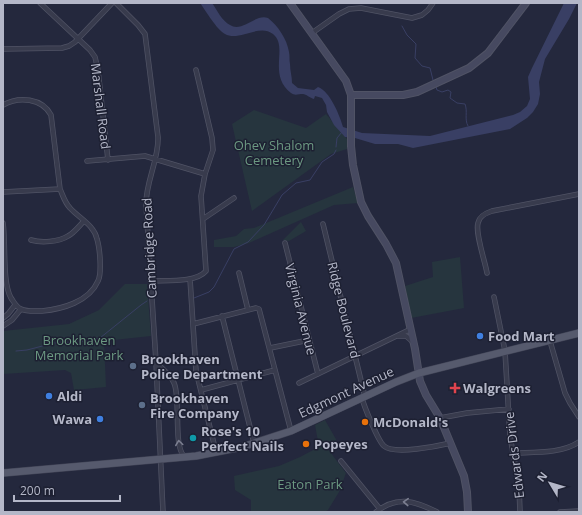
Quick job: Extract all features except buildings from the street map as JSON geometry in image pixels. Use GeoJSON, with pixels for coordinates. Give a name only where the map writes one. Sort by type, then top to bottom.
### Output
{"type":"FeatureCollection","features":[{"type":"Feature","properties":{"kind":"main road","name":"Edgmont Avenue"},"geometry":{"type":"LineString","coordinates":[[3,473],[184,457],[216,453],[254,444],[291,431],[396,382],[419,373],[579,333]]}},
{"type":"Feature","properties":{"kind":"street","name":"Marshall Road"},"geometry":{"type":"LineString","coordinates":[[40,3],[93,54],[97,61],[108,160]]}},
{"type":"Feature","properties":{"kind":"street"},"geometry":{"type":"LineString","coordinates":[[3,49],[62,48],[72,44],[112,3]]}},
{"type":"Feature","properties":{"kind":"street","name":"Cambridge Road"},"geometry":{"type":"LineString","coordinates":[[116,3],[141,27],[146,38],[158,137],[158,149],[146,192],[163,512]]}},
{"type":"Feature","properties":{"kind":"street"},"geometry":{"type":"LineString","coordinates":[[290,3],[346,81],[351,95],[351,139],[353,165],[361,202],[396,263],[424,391],[440,418],[464,476],[467,492],[468,512]]}},
{"type":"Feature","properties":{"kind":"street"},"geometry":{"type":"LineString","coordinates":[[312,33],[339,14],[349,9],[361,8],[412,18],[422,15],[433,3]]}},
{"type":"Feature","properties":{"kind":"street"},"geometry":{"type":"LineString","coordinates":[[351,95],[403,95],[417,92],[469,68],[488,53],[526,3]]}},
{"type":"Feature","properties":{"kind":"street"},"geometry":{"type":"LineString","coordinates":[[150,281],[190,279],[205,272],[206,264],[201,196],[213,143],[196,70]]}},
{"type":"Feature","properties":{"kind":"street"},"geometry":{"type":"LineString","coordinates":[[3,105],[10,101],[30,100],[38,102],[47,108],[51,115],[60,189],[69,207],[93,230],[98,241],[100,274],[95,288],[83,299],[63,308],[36,311],[20,309],[15,305],[10,296],[7,285],[3,223]]}},
{"type":"Feature","properties":{"kind":"street"},"geometry":{"type":"LineString","coordinates":[[87,161],[145,156],[205,174]]}},
{"type":"Feature","properties":{"kind":"street"},"geometry":{"type":"LineString","coordinates":[[3,192],[60,189]]}},
{"type":"Feature","properties":{"kind":"street"},"geometry":{"type":"LineString","coordinates":[[487,273],[478,232],[478,222],[483,215],[492,211],[579,194]]}},
{"type":"Feature","properties":{"kind":"street"},"geometry":{"type":"LineString","coordinates":[[203,219],[234,198]]}},
{"type":"Feature","properties":{"kind":"street"},"geometry":{"type":"LineString","coordinates":[[31,240],[44,242],[63,238],[71,234],[84,221]]}},
{"type":"Feature","properties":{"kind":"street","name":"Ridge Boulevard"},"geometry":{"type":"LineString","coordinates":[[323,224],[355,356],[364,397],[365,409],[384,446],[390,449],[426,448],[451,443]]}},
{"type":"Feature","properties":{"kind":"street","name":"Virginia Avenue"},"geometry":{"type":"LineString","coordinates":[[285,243],[308,340],[318,374]]}},
{"type":"Feature","properties":{"kind":"street"},"geometry":{"type":"LineString","coordinates":[[239,273],[248,310]]}},
{"type":"Feature","properties":{"kind":"street"},"geometry":{"type":"LineString","coordinates":[[190,279],[196,371],[216,453]]}},
{"type":"Feature","properties":{"kind":"street","name":"Edwards Drive"},"geometry":{"type":"LineString","coordinates":[[494,297],[505,351],[510,436],[519,487],[520,512]]}},
{"type":"Feature","properties":{"kind":"street"},"geometry":{"type":"LineString","coordinates":[[3,318],[15,305]]}},
{"type":"Feature","properties":{"kind":"street"},"geometry":{"type":"LineString","coordinates":[[193,324],[256,308],[259,309],[291,431]]}},
{"type":"Feature","properties":{"kind":"street"},"geometry":{"type":"LineString","coordinates":[[3,326],[12,320],[20,309]]}},
{"type":"Feature","properties":{"kind":"street"},"geometry":{"type":"LineString","coordinates":[[222,316],[254,444]]}},
{"type":"Feature","properties":{"kind":"street"},"geometry":{"type":"LineString","coordinates":[[299,383],[411,328]]}},
{"type":"Feature","properties":{"kind":"street"},"geometry":{"type":"LineString","coordinates":[[397,336],[406,336],[414,343]]}},
{"type":"Feature","properties":{"kind":"street"},"geometry":{"type":"LineString","coordinates":[[270,348],[308,340]]}},
{"type":"Feature","properties":{"kind":"street"},"geometry":{"type":"LineString","coordinates":[[550,341],[565,393],[579,416]]}},
{"type":"Feature","properties":{"kind":"street"},"geometry":{"type":"LineString","coordinates":[[156,362],[171,377],[174,384],[180,452],[184,457]]}},
{"type":"Feature","properties":{"kind":"street"},"geometry":{"type":"LineString","coordinates":[[201,390],[275,370]]}},
{"type":"Feature","properties":{"kind":"street"},"geometry":{"type":"LineString","coordinates":[[440,418],[467,413],[509,409]]}},
{"type":"Feature","properties":{"kind":"street"},"geometry":{"type":"LineString","coordinates":[[513,453],[554,450],[579,442]]}},
{"type":"Feature","properties":{"kind":"street"},"geometry":{"type":"LineString","coordinates":[[341,461],[380,509]]}},
{"type":"Feature","properties":{"kind":"street"},"geometry":{"type":"LineString","coordinates":[[376,512],[393,502],[405,501],[416,502],[437,512]]}},
{"type":"Feature","properties":{"kind":"street"},"geometry":{"type":"LineString","coordinates":[[560,512],[579,511]]}},
{"type":"Feature","properties":{"kind":"green space","name":"Ohev Shalom Cemetery"},"geometry":{"type":"Polygon","coordinates":[[[254,110],[306,128],[326,114],[347,139],[347,149],[331,154],[252,211],[232,124],[254,110]]]}},
{"type":"Feature","properties":{"kind":"green space"},"geometry":{"type":"Polygon","coordinates":[[[353,187],[358,203],[334,205],[249,243],[234,247],[214,247],[214,240],[236,236],[244,229],[254,228],[353,187]]]}},
{"type":"Feature","properties":{"kind":"green space"},"geometry":{"type":"Polygon","coordinates":[[[301,222],[306,231],[289,241],[283,240],[301,222]]]}},
{"type":"Feature","properties":{"kind":"green space"},"geometry":{"type":"Polygon","coordinates":[[[460,257],[464,308],[411,318],[405,286],[433,277],[432,262],[460,257]]]}},
{"type":"Feature","properties":{"kind":"green space","name":"Brookhaven Memorial Park"},"geometry":{"type":"Polygon","coordinates":[[[125,284],[147,284],[151,336],[104,341],[106,387],[74,390],[71,373],[65,370],[3,374],[3,331],[69,324],[99,310],[125,284]]]}},
{"type":"Feature","properties":{"kind":"green space","name":"Eaton Park"},"geometry":{"type":"Polygon","coordinates":[[[325,420],[337,441],[327,448],[346,473],[339,492],[328,510],[325,512],[251,512],[251,500],[235,490],[234,476],[279,466],[319,447],[315,425],[325,420]]]}},
{"type":"Feature","properties":{"kind":"water"},"geometry":{"type":"Polygon","coordinates":[[[200,3],[212,3],[225,21],[235,27],[239,27],[259,18],[268,18],[279,29],[288,47],[292,83],[298,88],[314,90],[318,87],[327,93],[334,104],[343,127],[362,133],[430,136],[513,115],[520,112],[527,106],[530,99],[528,77],[532,68],[564,3],[577,3],[545,59],[539,82],[540,94],[538,104],[527,118],[510,129],[413,148],[398,144],[375,144],[355,138],[345,137],[334,125],[322,98],[315,96],[314,99],[304,94],[294,94],[284,86],[280,78],[279,46],[277,39],[273,34],[262,30],[236,36],[225,34],[215,25],[200,3]]]}},
{"type":"Feature","properties":{"kind":"waterway"},"geometry":{"type":"LineString","coordinates":[[402,26],[407,35],[416,44],[415,58],[422,66],[430,68],[433,80]]}},
{"type":"Feature","properties":{"kind":"waterway"},"geometry":{"type":"LineString","coordinates":[[436,87],[437,90],[442,92],[448,90],[451,92],[450,98],[457,103],[465,104],[466,121],[468,126]]}},
{"type":"Feature","properties":{"kind":"waterway"},"geometry":{"type":"LineString","coordinates":[[336,147],[337,138],[342,132]]}},
{"type":"Feature","properties":{"kind":"waterway"},"geometry":{"type":"LineString","coordinates":[[194,298],[209,292],[214,287],[234,249],[248,242],[264,225],[282,195],[296,183],[310,180],[322,162],[334,154],[336,150]]}},
{"type":"Feature","properties":{"kind":"waterway"},"geometry":{"type":"LineString","coordinates":[[16,351],[27,350],[54,343],[79,342],[100,338],[147,301]]}},
{"type":"Feature","properties":{"kind":"place","name":"Food Mart"},"geometry":{"type":"Point","coordinates":[480,336]}},
{"type":"Feature","properties":{"kind":"place","name":"Brookhaven Police Department"},"geometry":{"type":"Point","coordinates":[133,366]}},
{"type":"Feature","properties":{"kind":"place","name":"Walgreens"},"geometry":{"type":"Point","coordinates":[455,388]}},
{"type":"Feature","properties":{"kind":"place","name":"Aldi"},"geometry":{"type":"Point","coordinates":[49,396]}},
{"type":"Feature","properties":{"kind":"place","name":"Brookhaven Fire Company"},"geometry":{"type":"Point","coordinates":[142,405]}},
{"type":"Feature","properties":{"kind":"place","name":"Wawa"},"geometry":{"type":"Point","coordinates":[100,419]}},
{"type":"Feature","properties":{"kind":"place","name":"McDonald's"},"geometry":{"type":"Point","coordinates":[365,422]}},
{"type":"Feature","properties":{"kind":"place","name":"Rose's 10 Perfect Nails"},"geometry":{"type":"Point","coordinates":[193,438]}},
{"type":"Feature","properties":{"kind":"place","name":"Popeyes"},"geometry":{"type":"Point","coordinates":[306,444]}}]}
